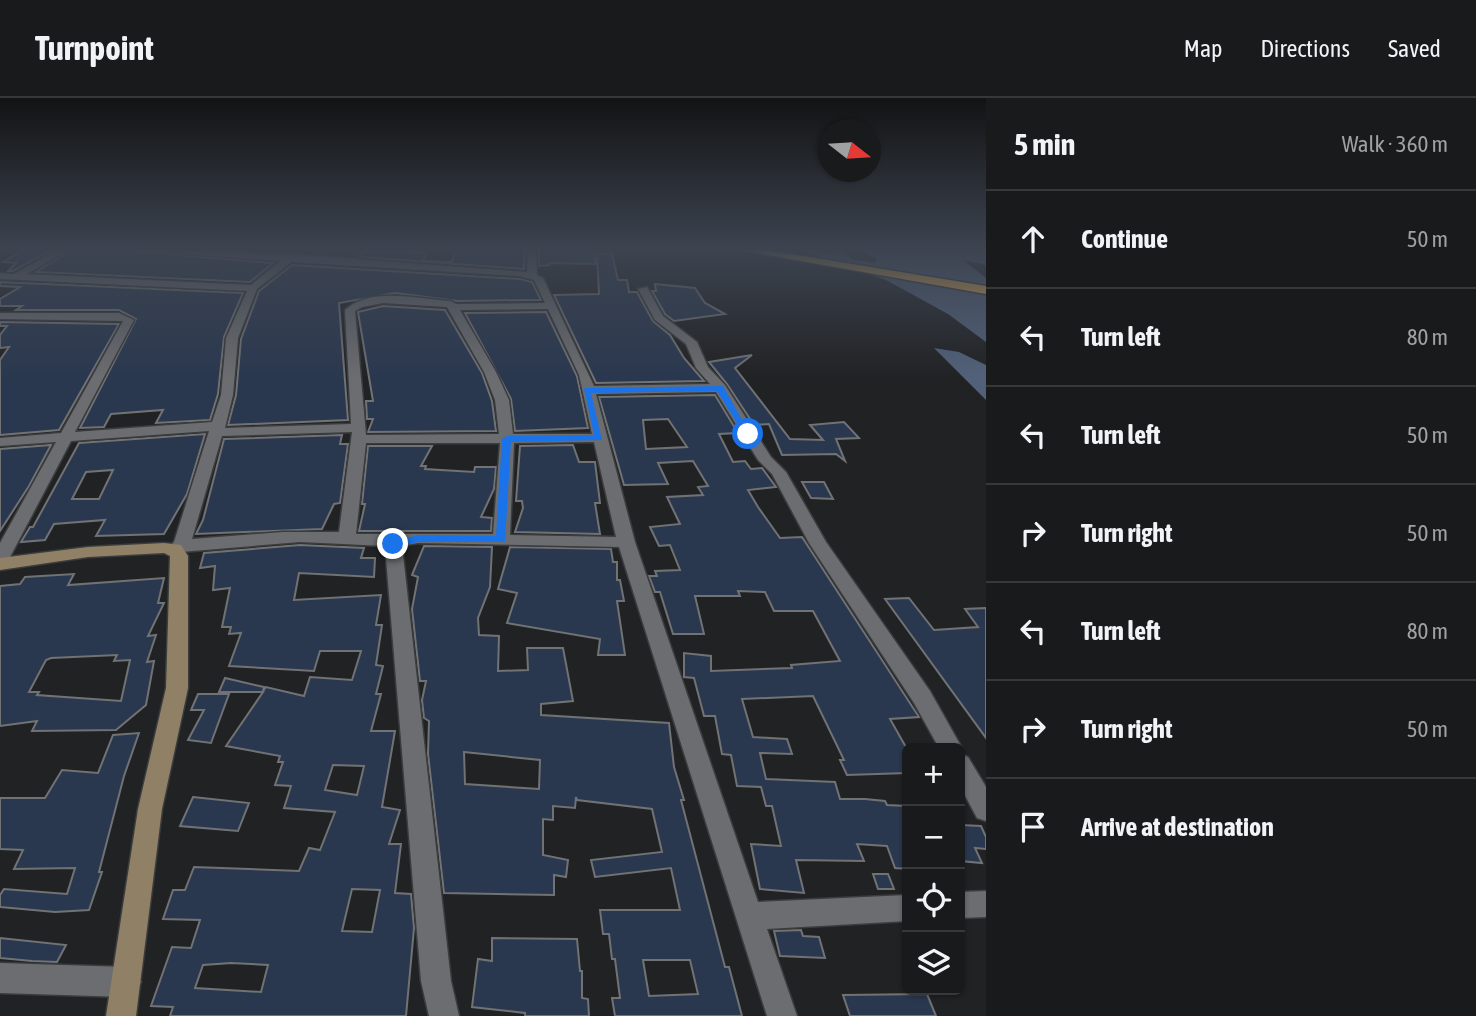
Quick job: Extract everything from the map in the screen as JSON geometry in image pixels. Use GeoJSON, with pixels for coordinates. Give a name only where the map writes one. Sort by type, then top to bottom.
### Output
{"type":"FeatureCollection","features":[{"type":"Feature","properties":{"kind":"street"},"geometry":{"type":"LineString","coordinates":[[121,1016],[150,809],[177,688],[180,566],[178,547],[218,429],[227,394],[232,338],[251,292]]}},
{"type":"Feature","properties":{"kind":"street"},"geometry":{"type":"LineString","coordinates":[[545,292],[585,375],[626,542],[782,1016]]}},
{"type":"Feature","properties":{"kind":"street"},"geometry":{"type":"LineString","coordinates":[[645,292],[659,318],[691,342],[702,369],[720,388],[765,460],[778,472],[818,543],[922,697],[948,743]]}},
{"type":"Feature","properties":{"kind":"street"},"geometry":{"type":"LineString","coordinates":[[347,537],[358,433],[352,307],[372,300],[451,304],[454,307],[502,400],[507,439],[501,540]]}},
{"type":"Feature","properties":{"kind":"street"},"geometry":{"type":"LineString","coordinates":[[454,307],[552,306]]}},
{"type":"Feature","properties":{"kind":"street"},"geometry":{"type":"LineString","coordinates":[[0,328],[6,316],[119,316],[130,320],[0,561]]}},
{"type":"Feature","properties":{"kind":"street"},"geometry":{"type":"LineString","coordinates":[[587,390],[720,388]]}},
{"type":"Feature","properties":{"kind":"street"},"geometry":{"type":"LineString","coordinates":[[0,442],[218,429],[507,439],[599,438]]}},
{"type":"Feature","properties":{"kind":"street"},"geometry":{"type":"LineString","coordinates":[[0,561],[178,547],[240,539],[347,537],[393,544],[418,538],[626,542]]}},
{"type":"Feature","properties":{"kind":"street"},"geometry":{"type":"LineString","coordinates":[[393,544],[436,981],[444,1016]]}},
{"type":"Feature","properties":{"kind":"street"},"geometry":{"type":"LineString","coordinates":[[965,773],[986,810]]}},
{"type":"Feature","properties":{"kind":"street"},"geometry":{"type":"LineString","coordinates":[[965,905],[986,904]]}},
{"type":"Feature","properties":{"kind":"street"},"geometry":{"type":"LineString","coordinates":[[751,916],[902,908]]}},
{"type":"Feature","properties":{"kind":"street"},"geometry":{"type":"LineString","coordinates":[[0,978],[126,982]]}},
{"type":"Feature","properties":{"kind":"water"},"geometry":{"type":"Polygon","coordinates":[[[908,292],[986,292],[986,342],[948,314],[908,292]]]}},
{"type":"Feature","properties":{"kind":"water"},"geometry":{"type":"Polygon","coordinates":[[[934,348],[959,352],[986,365],[986,400],[934,348]]]}},
{"type":"Feature","properties":{"kind":"building"},"geometry":{"type":"Polygon","coordinates":[[[12,292],[243,293],[224,337],[218,394],[210,420],[156,423],[163,410],[111,414],[104,427],[80,428],[136,319],[119,310],[16,310],[22,306],[0,306],[0,299],[12,292]]]}},
{"type":"Feature","properties":{"kind":"building"},"geometry":{"type":"Polygon","coordinates":[[[259,292],[537,292],[541,300],[457,301],[395,293],[339,303],[348,420],[228,425],[236,395],[241,339],[259,292]]]}},
{"type":"Feature","properties":{"kind":"building"},"geometry":{"type":"Polygon","coordinates":[[[599,292],[637,292],[653,321],[670,335],[684,358],[704,381],[596,383],[554,295],[599,294],[599,292]]]}},
{"type":"Feature","properties":{"kind":"building"},"geometry":{"type":"Polygon","coordinates":[[[652,292],[698,292],[705,303],[725,314],[674,321],[665,314],[652,292]]]}},
{"type":"Feature","properties":{"kind":"building"},"geometry":{"type":"Polygon","coordinates":[[[383,306],[445,310],[482,373],[492,401],[496,431],[368,432],[373,419],[367,419],[366,401],[373,401],[358,312],[383,306]]]}},
{"type":"Feature","properties":{"kind":"building"},"geometry":{"type":"Polygon","coordinates":[[[546,312],[577,376],[588,428],[515,431],[511,399],[465,313],[546,312]]]}},
{"type":"Feature","properties":{"kind":"building"},"geometry":{"type":"Polygon","coordinates":[[[0,322],[119,324],[59,430],[0,435],[0,360],[9,347],[0,348],[0,335],[7,326],[0,326],[0,322]]]}},
{"type":"Feature","properties":{"kind":"building"},"geometry":{"type":"Polygon","coordinates":[[[752,355],[735,368],[790,439],[823,440],[810,425],[844,422],[859,438],[836,439],[845,461],[836,454],[782,455],[769,424],[754,425],[709,362],[752,355]]]}},
{"type":"Feature","properties":{"kind":"building"},"geometry":{"type":"Polygon","coordinates":[[[715,395],[738,433],[719,434],[733,462],[745,461],[751,469],[762,468],[776,487],[748,490],[758,507],[780,538],[802,537],[919,717],[890,719],[904,743],[902,773],[847,775],[840,760],[844,760],[813,696],[742,699],[753,737],[787,739],[792,754],[760,753],[766,779],[835,782],[840,799],[885,801],[887,805],[902,806],[902,869],[895,868],[887,846],[857,844],[864,861],[796,860],[804,893],[760,889],[751,844],[781,846],[772,806],[766,806],[761,787],[737,786],[731,755],[722,754],[715,716],[704,716],[694,678],[684,677],[684,653],[711,656],[711,671],[792,668],[791,665],[840,661],[813,611],[774,611],[765,592],[738,591],[740,596],[695,596],[704,634],[673,634],[660,592],[655,592],[649,576],[657,576],[655,571],[680,570],[670,545],[659,546],[650,527],[680,524],[667,497],[703,495],[698,487],[708,486],[693,461],[658,463],[668,484],[624,485],[599,397],[715,395]],[[668,419],[643,420],[646,449],[687,447],[668,419]]]}},
{"type":"Feature","properties":{"kind":"building"},"geometry":{"type":"Polygon","coordinates":[[[205,434],[187,494],[164,534],[96,536],[105,520],[54,524],[45,540],[21,542],[30,527],[33,527],[79,443],[205,434]],[[113,470],[86,472],[72,499],[99,499],[113,470]]]}},
{"type":"Feature","properties":{"kind":"building"},"geometry":{"type":"Polygon","coordinates":[[[342,435],[340,444],[348,444],[340,503],[334,504],[322,529],[196,534],[203,520],[224,439],[342,435]]]}},
{"type":"Feature","properties":{"kind":"building"},"geometry":{"type":"Polygon","coordinates":[[[51,445],[29,486],[0,531],[0,449],[51,445]]]}},
{"type":"Feature","properties":{"kind":"building"},"geometry":{"type":"Polygon","coordinates":[[[573,445],[579,462],[595,462],[600,503],[595,503],[600,534],[515,532],[523,508],[522,501],[516,501],[520,446],[573,445]]]}},
{"type":"Feature","properties":{"kind":"building"},"geometry":{"type":"Polygon","coordinates":[[[368,446],[432,446],[421,466],[426,466],[425,469],[474,472],[475,467],[496,467],[494,489],[481,517],[492,518],[491,531],[359,531],[365,504],[362,504],[368,446]]]}},
{"type":"Feature","properties":{"kind":"building"},"geometry":{"type":"Polygon","coordinates":[[[802,482],[824,482],[833,499],[811,498],[802,482]]]}},
{"type":"Feature","properties":{"kind":"building"},"geometry":{"type":"Polygon","coordinates":[[[300,545],[364,548],[361,558],[375,558],[374,577],[299,573],[294,600],[381,595],[376,625],[382,625],[376,665],[383,666],[376,694],[381,694],[371,731],[395,731],[382,807],[400,810],[389,844],[401,844],[395,893],[411,894],[414,928],[406,1016],[170,1016],[173,1007],[151,1006],[172,947],[191,948],[200,920],[163,919],[173,890],[185,890],[194,867],[299,871],[309,848],[320,850],[335,812],[284,808],[291,786],[275,785],[283,762],[278,762],[280,756],[226,746],[263,692],[219,692],[225,678],[264,687],[263,691],[266,687],[304,696],[310,677],[352,680],[361,651],[320,651],[314,671],[229,666],[241,633],[229,634],[231,627],[222,627],[230,588],[213,590],[215,566],[200,568],[204,553],[300,545]],[[333,765],[325,790],[357,795],[364,766],[333,765]],[[352,889],[342,931],[372,932],[380,890],[352,889]],[[231,963],[203,965],[195,988],[261,992],[268,965],[231,963]]]}},
{"type":"Feature","properties":{"kind":"building"},"geometry":{"type":"Polygon","coordinates":[[[424,546],[492,547],[490,587],[478,618],[479,635],[499,636],[498,671],[528,670],[527,648],[563,648],[573,701],[541,704],[541,715],[669,723],[674,767],[684,800],[681,800],[725,967],[729,967],[742,1016],[615,1016],[612,998],[620,998],[615,959],[612,959],[609,934],[603,934],[600,910],[680,910],[671,868],[595,877],[591,860],[662,852],[652,809],[577,800],[576,797],[575,808],[553,806],[553,820],[543,819],[543,855],[568,860],[566,877],[554,875],[554,895],[444,893],[428,754],[429,721],[424,718],[422,700],[426,681],[420,681],[412,609],[418,577],[412,575],[424,546]],[[464,752],[465,784],[539,789],[540,760],[464,752]],[[643,960],[649,996],[698,994],[690,960],[643,960]]]}},
{"type":"Feature","properties":{"kind":"building"},"geometry":{"type":"Polygon","coordinates":[[[510,547],[611,549],[613,562],[617,562],[617,580],[620,580],[624,601],[617,601],[625,655],[598,655],[600,639],[507,623],[517,593],[498,589],[510,547]]]}},
{"type":"Feature","properties":{"kind":"building"},"geometry":{"type":"Polygon","coordinates":[[[74,574],[68,585],[164,578],[158,603],[164,603],[148,636],[156,635],[147,662],[154,661],[146,705],[116,730],[32,731],[37,721],[0,726],[0,586],[20,584],[25,577],[74,574]],[[117,655],[51,658],[46,660],[29,692],[39,692],[37,695],[121,701],[130,660],[114,661],[117,655]]]}},
{"type":"Feature","properties":{"kind":"building"},"geometry":{"type":"Polygon","coordinates":[[[909,598],[934,630],[978,627],[965,609],[986,608],[986,738],[885,599],[909,598]]]}},
{"type":"Feature","properties":{"kind":"building"},"geometry":{"type":"Polygon","coordinates":[[[198,694],[229,694],[211,743],[188,740],[204,710],[191,710],[198,694]]]}},
{"type":"Feature","properties":{"kind":"building"},"geometry":{"type":"Polygon","coordinates":[[[139,733],[124,776],[99,872],[102,872],[89,910],[55,912],[0,907],[0,895],[4,889],[67,894],[75,868],[14,869],[23,850],[0,849],[0,798],[45,798],[62,770],[98,773],[113,735],[139,733]]]}},
{"type":"Feature","properties":{"kind":"building"},"geometry":{"type":"Polygon","coordinates":[[[193,797],[249,803],[238,831],[180,826],[193,797]]]}},
{"type":"Feature","properties":{"kind":"building"},"geometry":{"type":"Polygon","coordinates":[[[965,825],[981,826],[986,837],[986,849],[975,848],[982,863],[965,861],[965,825]]]}},
{"type":"Feature","properties":{"kind":"building"},"geometry":{"type":"Polygon","coordinates":[[[873,874],[888,874],[894,889],[878,889],[873,874]]]}},
{"type":"Feature","properties":{"kind":"building"},"geometry":{"type":"Polygon","coordinates":[[[801,930],[803,936],[819,937],[825,958],[780,956],[774,931],[801,930]]]}},
{"type":"Feature","properties":{"kind":"building"},"geometry":{"type":"Polygon","coordinates":[[[0,938],[66,945],[57,962],[0,958],[0,938]]]}},
{"type":"Feature","properties":{"kind":"building"},"geometry":{"type":"Polygon","coordinates":[[[492,938],[577,939],[582,971],[582,998],[588,999],[589,1016],[525,1016],[525,1013],[472,1007],[478,959],[492,961],[492,938]]]}},
{"type":"Feature","properties":{"kind":"building"},"geometry":{"type":"Polygon","coordinates":[[[843,995],[927,995],[936,1016],[850,1016],[843,995]]]}},
{"type":"Feature","properties":{"kind":"route"},"geometry":{"type":"LineString","coordinates":[[393,544],[418,538],[501,540],[507,439],[599,438],[587,390],[720,388],[748,434]]}}]}
